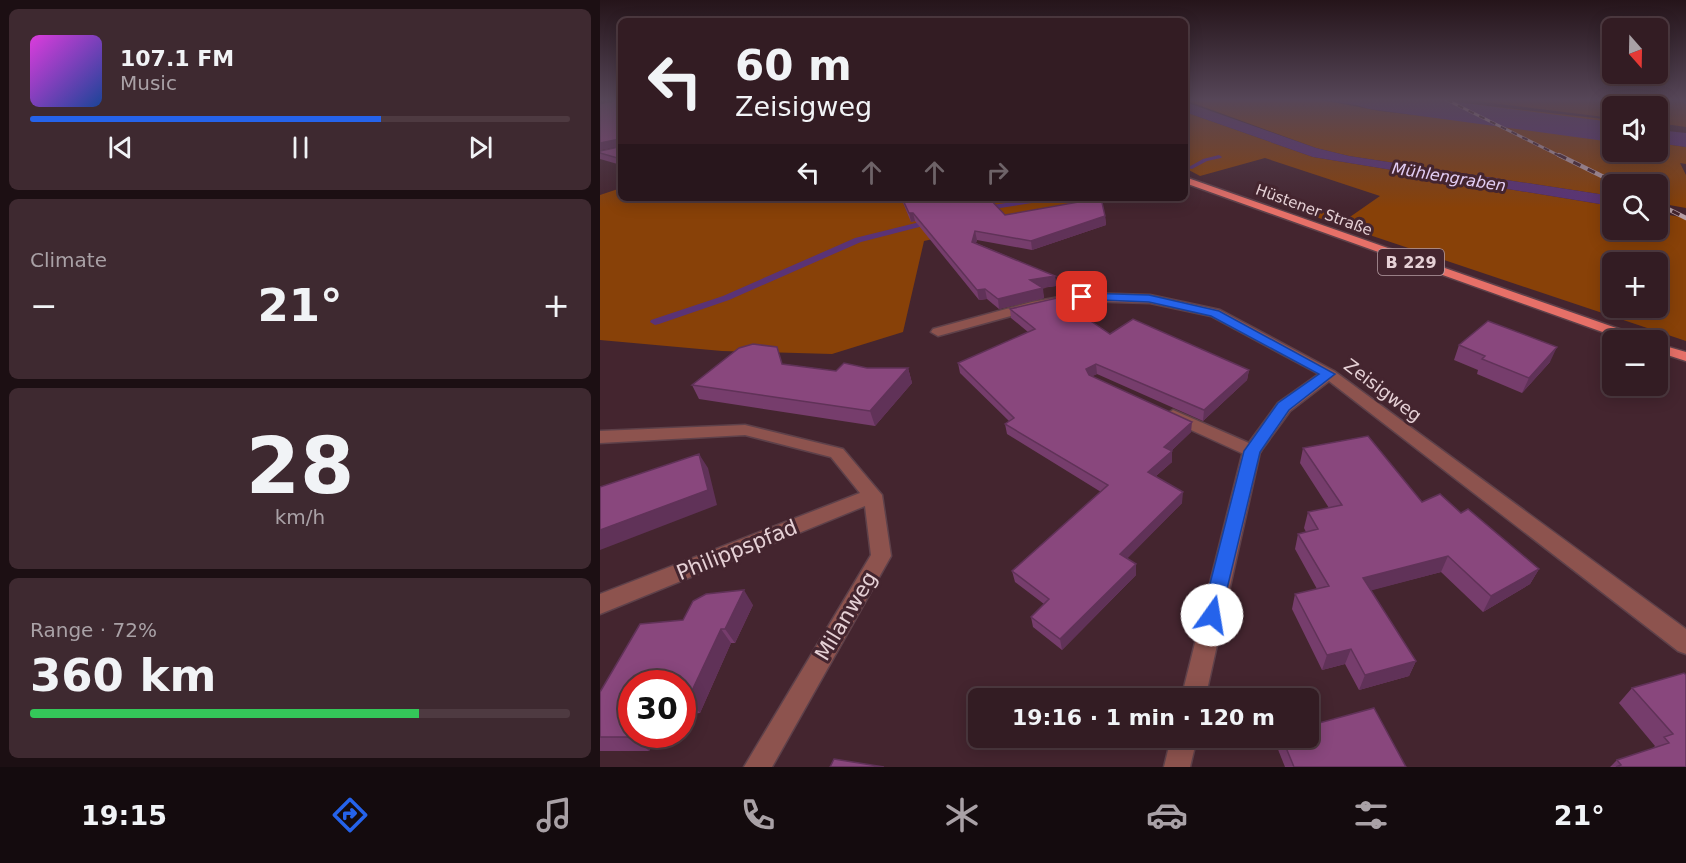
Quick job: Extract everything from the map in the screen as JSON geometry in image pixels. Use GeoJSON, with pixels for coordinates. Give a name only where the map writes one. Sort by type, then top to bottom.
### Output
{"type":"FeatureCollection","features":[{"type":"Feature","properties":{"kind":"main road","name":"Hüstener Straße"},"geometry":{"type":"LineString","coordinates":[[1188,181],[1609,330]]}},
{"type":"Feature","properties":{"kind":"main road"},"geometry":{"type":"LineString","coordinates":[[1668,351],[1686,357]]}},
{"type":"Feature","properties":{"kind":"street","name":"Zeisigweg"},"geometry":{"type":"LineString","coordinates":[[938,332],[1032,306],[1082,297],[1149,299],[1215,313],[1329,374],[1686,643]]}},
{"type":"Feature","properties":{"kind":"street"},"geometry":{"type":"LineString","coordinates":[[1195,688],[1252,451],[1284,407],[1329,374]]}},
{"type":"Feature","properties":{"kind":"street"},"geometry":{"type":"LineString","coordinates":[[1158,408],[1252,451]]}},
{"type":"Feature","properties":{"kind":"street"},"geometry":{"type":"LineString","coordinates":[[600,437],[746,430],[837,453],[873,495]]}},
{"type":"Feature","properties":{"kind":"street","name":"Philippspfad"},"geometry":{"type":"LineString","coordinates":[[600,604],[873,495]]}},
{"type":"Feature","properties":{"kind":"street","name":"Milanweg"},"geometry":{"type":"LineString","coordinates":[[757,767],[881,556],[873,495]]}},
{"type":"Feature","properties":{"kind":"street"},"geometry":{"type":"LineString","coordinates":[[1177,767],[1182,748]]}},
{"type":"Feature","properties":{"kind":"shaded area"},"geometry":{"type":"Polygon","coordinates":[[[1188,136],[1253,136],[1313,157],[1602,204],[1602,240],[1668,240],[1668,215],[1686,218],[1686,341],[1668,335],[1668,330],[1653,330],[1617,318],[1668,318],[1668,252],[1602,252],[1602,313],[1271,202],[1279,199],[1347,219],[1380,196],[1265,158],[1200,176],[1188,170],[1188,136]]]}},
{"type":"Feature","properties":{"kind":"shaded area"},"geometry":{"type":"Polygon","coordinates":[[[1283,136],[1593,136],[1602,137],[1602,162],[1668,162],[1668,144],[1686,147],[1686,164],[1680,163],[1686,175],[1686,208],[1668,205],[1668,174],[1602,174],[1602,194],[1349,156],[1316,148],[1283,136]]]}},
{"type":"Feature","properties":{"kind":"shaded area"},"geometry":{"type":"Polygon","coordinates":[[[618,189],[618,201],[1105,201],[924,241],[903,332],[832,354],[722,351],[600,340],[600,195],[618,189]]]}},
{"type":"Feature","properties":{"kind":"water","name":"Mühlengraben"},"geometry":{"type":"Polygon","coordinates":[[[1253,136],[1281,136],[1349,156],[1602,194],[1602,204],[1313,157],[1253,136]]]}},
{"type":"Feature","properties":{"kind":"water"},"geometry":{"type":"Polygon","coordinates":[[[1668,136],[1686,136],[1686,147],[1668,144],[1668,136]]]}},
{"type":"Feature","properties":{"kind":"building"},"geometry":{"type":"Polygon","coordinates":[[[600,136],[618,136],[618,139],[600,143],[600,136]]]}},
{"type":"Feature","properties":{"kind":"building"},"geometry":{"type":"Polygon","coordinates":[[[618,147],[618,158],[600,153],[600,151],[618,147]]]}},
{"type":"Feature","properties":{"kind":"building"},"geometry":{"type":"Polygon","coordinates":[[[903,201],[992,201],[1005,215],[1084,201],[1102,201],[1105,216],[1031,241],[975,231],[972,242],[1055,276],[1030,280],[1043,288],[998,299],[985,289],[977,290],[913,213],[909,213],[903,201]]]}},
{"type":"Feature","properties":{"kind":"building"},"geometry":{"type":"Polygon","coordinates":[[[1057,298],[1110,334],[1133,319],[1249,370],[1204,410],[1096,364],[1086,369],[1089,375],[1192,422],[1164,447],[1172,451],[1148,472],[1183,492],[1120,554],[1136,564],[1060,639],[1031,617],[1049,599],[1012,571],[1108,485],[1005,424],[1014,418],[958,363],[1035,329],[1010,309],[1057,298]]]}},
{"type":"Feature","properties":{"kind":"building"},"geometry":{"type":"Polygon","coordinates":[[[1488,321],[1557,347],[1529,378],[1482,359],[1485,356],[1459,345],[1488,321]]]}},
{"type":"Feature","properties":{"kind":"building"},"geometry":{"type":"Polygon","coordinates":[[[753,344],[777,347],[782,364],[836,371],[844,363],[867,368],[908,368],[870,411],[692,385],[739,348],[753,344]]]}},
{"type":"Feature","properties":{"kind":"building"},"geometry":{"type":"Polygon","coordinates":[[[1368,436],[1422,502],[1440,494],[1461,513],[1468,509],[1539,569],[1491,596],[1448,556],[1363,578],[1416,661],[1365,675],[1351,649],[1327,655],[1295,594],[1329,586],[1298,534],[1318,529],[1308,512],[1342,505],[1303,448],[1368,436]]]}},
{"type":"Feature","properties":{"kind":"building"},"geometry":{"type":"Polygon","coordinates":[[[699,454],[708,490],[600,530],[600,487],[699,454]]]}},
{"type":"Feature","properties":{"kind":"building"},"geometry":{"type":"Polygon","coordinates":[[[744,590],[725,629],[721,629],[696,682],[696,670],[618,670],[618,737],[600,737],[600,692],[640,624],[683,620],[693,601],[706,594],[744,590]]]}},
{"type":"Feature","properties":{"kind":"building"},"geometry":{"type":"Polygon","coordinates":[[[1684,673],[1686,675],[1686,767],[1616,767],[1621,765],[1617,760],[1669,743],[1664,737],[1673,734],[1632,688],[1684,673]]]}},
{"type":"Feature","properties":{"kind":"building"},"geometry":{"type":"Polygon","coordinates":[[[1374,708],[1406,767],[1294,767],[1286,748],[1319,748],[1319,723],[1374,708]]]}},
{"type":"Feature","properties":{"kind":"building"},"geometry":{"type":"Polygon","coordinates":[[[834,759],[884,767],[830,767],[834,759]]]}},
{"type":"Feature","properties":{"kind":"waterway"},"geometry":{"type":"LineString","coordinates":[[1190,168],[1205,160],[1219,157]]}},
{"type":"Feature","properties":{"kind":"waterway"},"geometry":{"type":"LineString","coordinates":[[981,209],[1032,201]]}},
{"type":"Feature","properties":{"kind":"waterway"},"geometry":{"type":"LineString","coordinates":[[655,322],[726,298],[858,240],[932,221]]}},
{"type":"Feature","properties":{"kind":"railway"},"geometry":{"type":"LineString","coordinates":[[1519,136],[1562,157]]}},
{"type":"Feature","properties":{"kind":"railway"},"geometry":{"type":"LineString","coordinates":[[1559,155],[1602,176]]}},
{"type":"Feature","properties":{"kind":"railway"},"geometry":{"type":"LineString","coordinates":[[1668,209],[1686,218]]}},
{"type":"Feature","properties":{"kind":"route"},"geometry":{"type":"LineString","coordinates":[[1082,297],[1149,299],[1215,313],[1329,374],[1284,407],[1252,451],[1212,615]]}}]}
